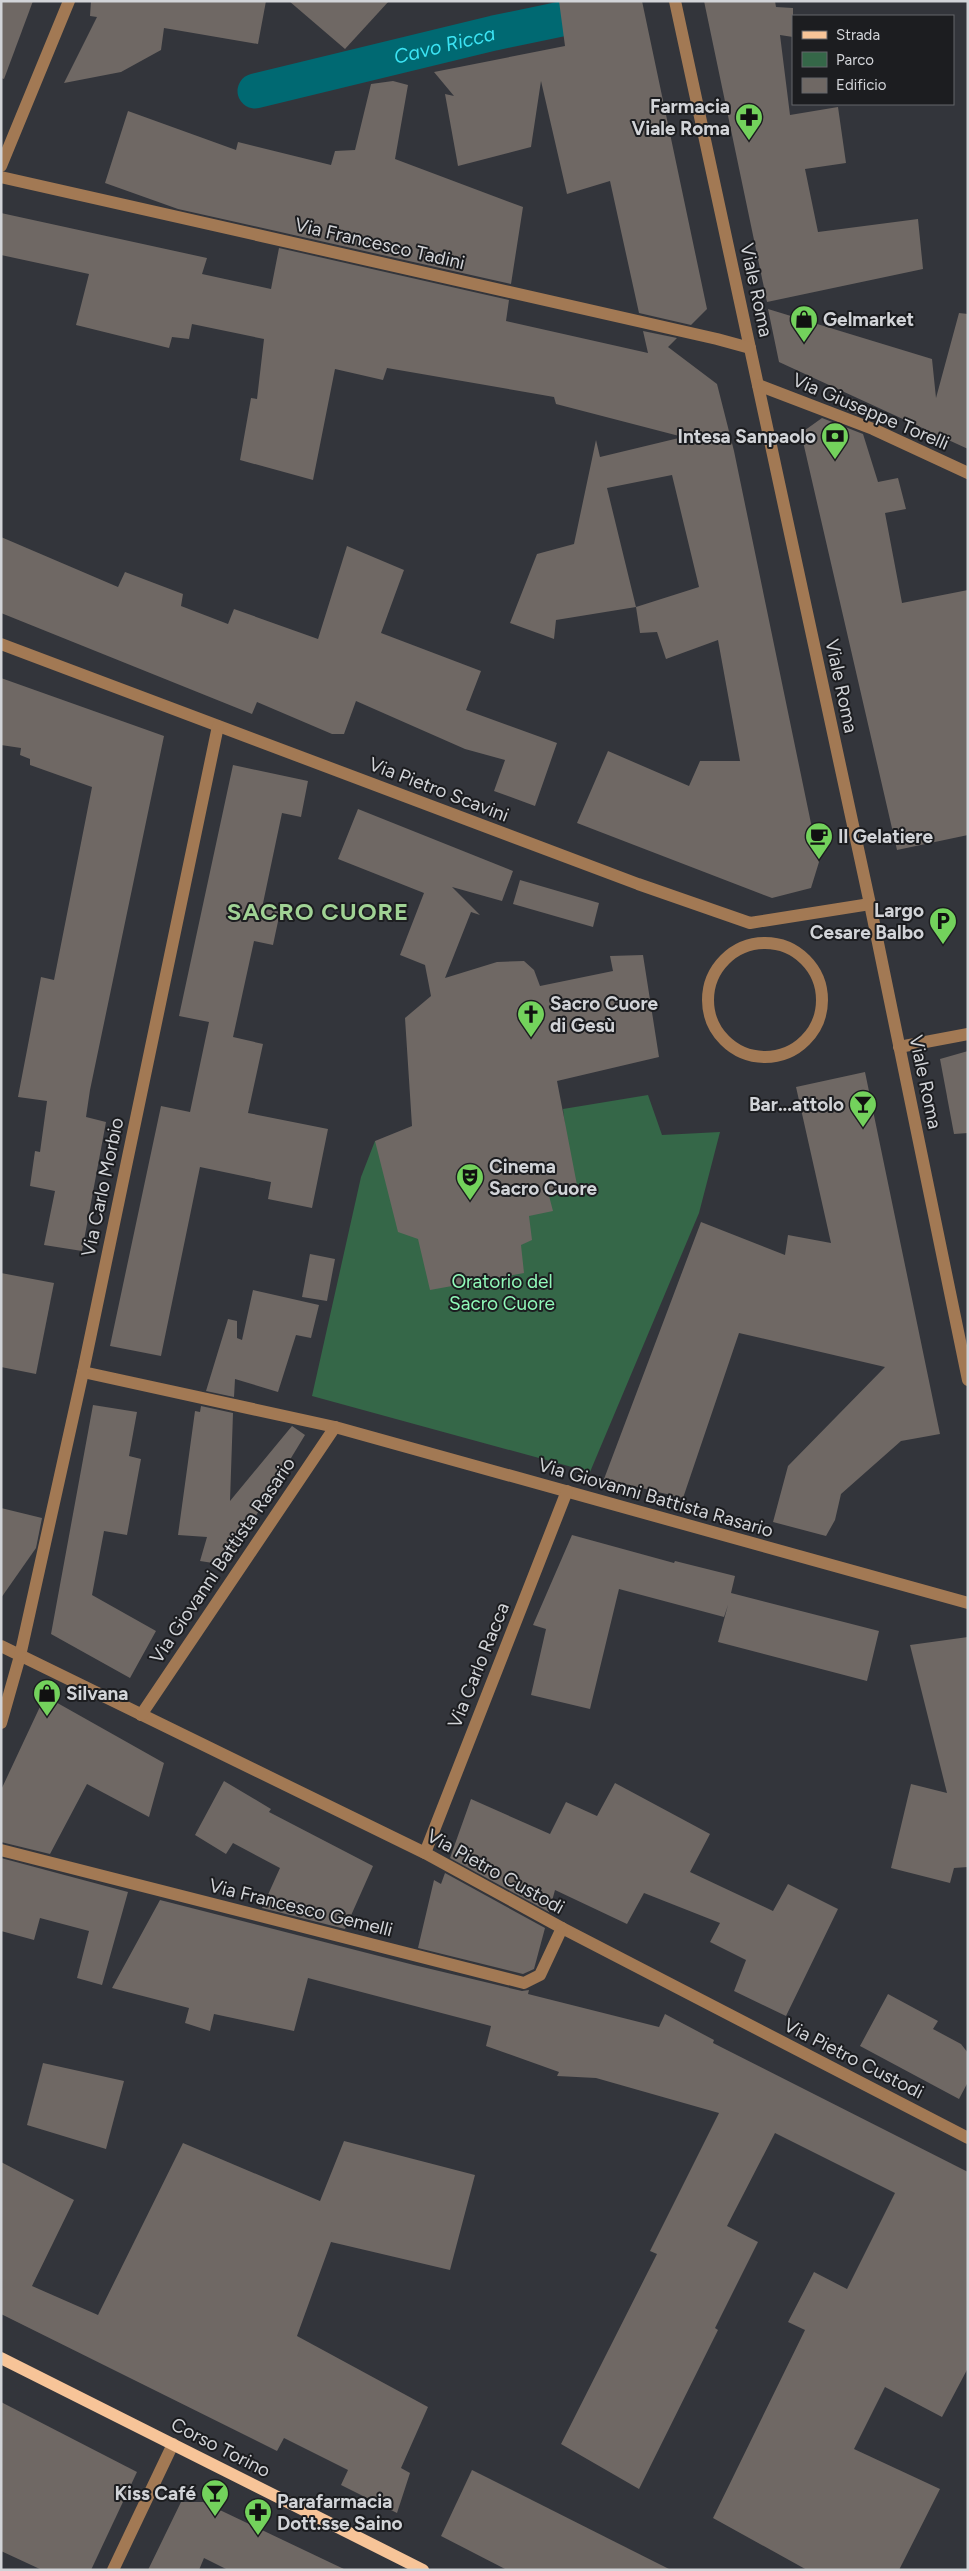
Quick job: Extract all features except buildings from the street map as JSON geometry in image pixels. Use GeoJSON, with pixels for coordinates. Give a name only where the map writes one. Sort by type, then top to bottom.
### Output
{"type":"FeatureCollection","features":[{"type":"Feature","properties":{"kind":"main road","name":"Corso Torino"},"geometry":{"type":"LineString","coordinates":[[1,2358],[424,2570]]}},
{"type":"Feature","properties":{"kind":"street"},"geometry":{"type":"LineString","coordinates":[[1,166],[69,1]]}},
{"type":"Feature","properties":{"kind":"street","name":"Viale Roma"},"geometry":{"type":"LineString","coordinates":[[675,1],[870,904],[968,1380]]}},
{"type":"Feature","properties":{"kind":"street","name":"Via Francesco Tadini"},"geometry":{"type":"LineString","coordinates":[[1,177],[698,334],[750,348]]}},
{"type":"Feature","properties":{"kind":"street","name":"Via Giuseppe Torelli"},"geometry":{"type":"LineString","coordinates":[[758,385],[865,426],[968,473]]}},
{"type":"Feature","properties":{"kind":"street","name":"Via Pietro Scavini"},"geometry":{"type":"LineString","coordinates":[[1,644],[638,884],[750,923],[870,904]]}},
{"type":"Feature","properties":{"kind":"street","name":"Via Carlo Morbio"},"geometry":{"type":"LineString","coordinates":[[1,1723],[20,1656],[83,1372],[218,726]]}},
{"type":"Feature","properties":{"kind":"street"},"geometry":{"type":"LineString","coordinates":[[748,945],[750,923]]}},
{"type":"Feature","properties":{"kind":"street"},"geometry":{"type":"LineString","coordinates":[[768,943],[787,947],[804,958],[816,974],[823,993],[821,1013],[814,1031],[800,1046],[783,1055],[763,1058],[745,1054],[730,1046],[718,1033],[710,1017],[708,999],[712,981],[719,966],[733,953],[748,945],[768,943]]}},
{"type":"Feature","properties":{"kind":"street"},"geometry":{"type":"LineString","coordinates":[[899,1047],[968,1034]]}},
{"type":"Feature","properties":{"kind":"street","name":"Via Giovanni Battista Rasario"},"geometry":{"type":"LineString","coordinates":[[83,1372],[335,1427],[968,1603]]}},
{"type":"Feature","properties":{"kind":"street","name":"Via Giovanni Battista Rasario"},"geometry":{"type":"LineString","coordinates":[[141,1715],[335,1427]]}},
{"type":"Feature","properties":{"kind":"street","name":"Via Carlo Racca"},"geometry":{"type":"LineString","coordinates":[[425,1853],[567,1491]]}},
{"type":"Feature","properties":{"kind":"street","name":"Via Pietro Custodi"},"geometry":{"type":"LineString","coordinates":[[1,1646],[425,1853],[562,1928],[968,2138]]}},
{"type":"Feature","properties":{"kind":"street","name":"Via Francesco Gemelli"},"geometry":{"type":"LineString","coordinates":[[1,1850],[524,1983],[540,1975],[562,1928]]}},
{"type":"Feature","properties":{"kind":"street"},"geometry":{"type":"LineString","coordinates":[[113,2570],[173,2444]]}},
{"type":"Feature","properties":{"kind":"green space","name":"Oratorio del Sacro Cuore"},"geometry":{"type":"Polygon","coordinates":[[[648,1095],[662,1135],[720,1132],[699,1213],[590,1472],[312,1396],[361,1177],[375,1141],[565,1126],[563,1109],[648,1095]]]}},
{"type":"Feature","properties":{"kind":"waterway","name":"Cavo Ricca"},"geometry":{"type":"LineString","coordinates":[[255,91],[494,33],[609,9]]}},
{"type":"Feature","properties":{"kind":"place","name":"Farmacia Viale Roma"},"geometry":{"type":"Point","coordinates":[749,141]}},
{"type":"Feature","properties":{"kind":"place","name":"Gelmarket"},"geometry":{"type":"Point","coordinates":[804,343]}},
{"type":"Feature","properties":{"kind":"place","name":"Intesa Sanpaolo"},"geometry":{"type":"Point","coordinates":[835,460]}},
{"type":"Feature","properties":{"kind":"place","name":"Il Gelatiere"},"geometry":{"type":"Point","coordinates":[819,860]}},
{"type":"Feature","properties":{"kind":"place","name":"Largo Cesare Balbo"},"geometry":{"type":"Point","coordinates":[943,945]}},
{"type":"Feature","properties":{"kind":"place","name":"Sacro Cuore di Gesù"},"geometry":{"type":"Point","coordinates":[531,1038]}},
{"type":"Feature","properties":{"kind":"place","name":"Bar...attolo"},"geometry":{"type":"Point","coordinates":[863,1128]}},
{"type":"Feature","properties":{"kind":"place","name":"Cinema Sacro Cuore"},"geometry":{"type":"Point","coordinates":[470,1201]}},
{"type":"Feature","properties":{"kind":"place","name":"Silvana"},"geometry":{"type":"Point","coordinates":[47,1717]}},
{"type":"Feature","properties":{"kind":"place","name":"Kiss Café"},"geometry":{"type":"Point","coordinates":[215,2517]}},
{"type":"Feature","properties":{"kind":"place","name":"Parafarmacia Dott.sse Saino"},"geometry":{"type":"Point","coordinates":[258,2536]}},
{"type":"Feature","properties":{"kind":"district","name":"SACRO CUORE"},"geometry":{"type":"Point","coordinates":[318,912]}}]}
